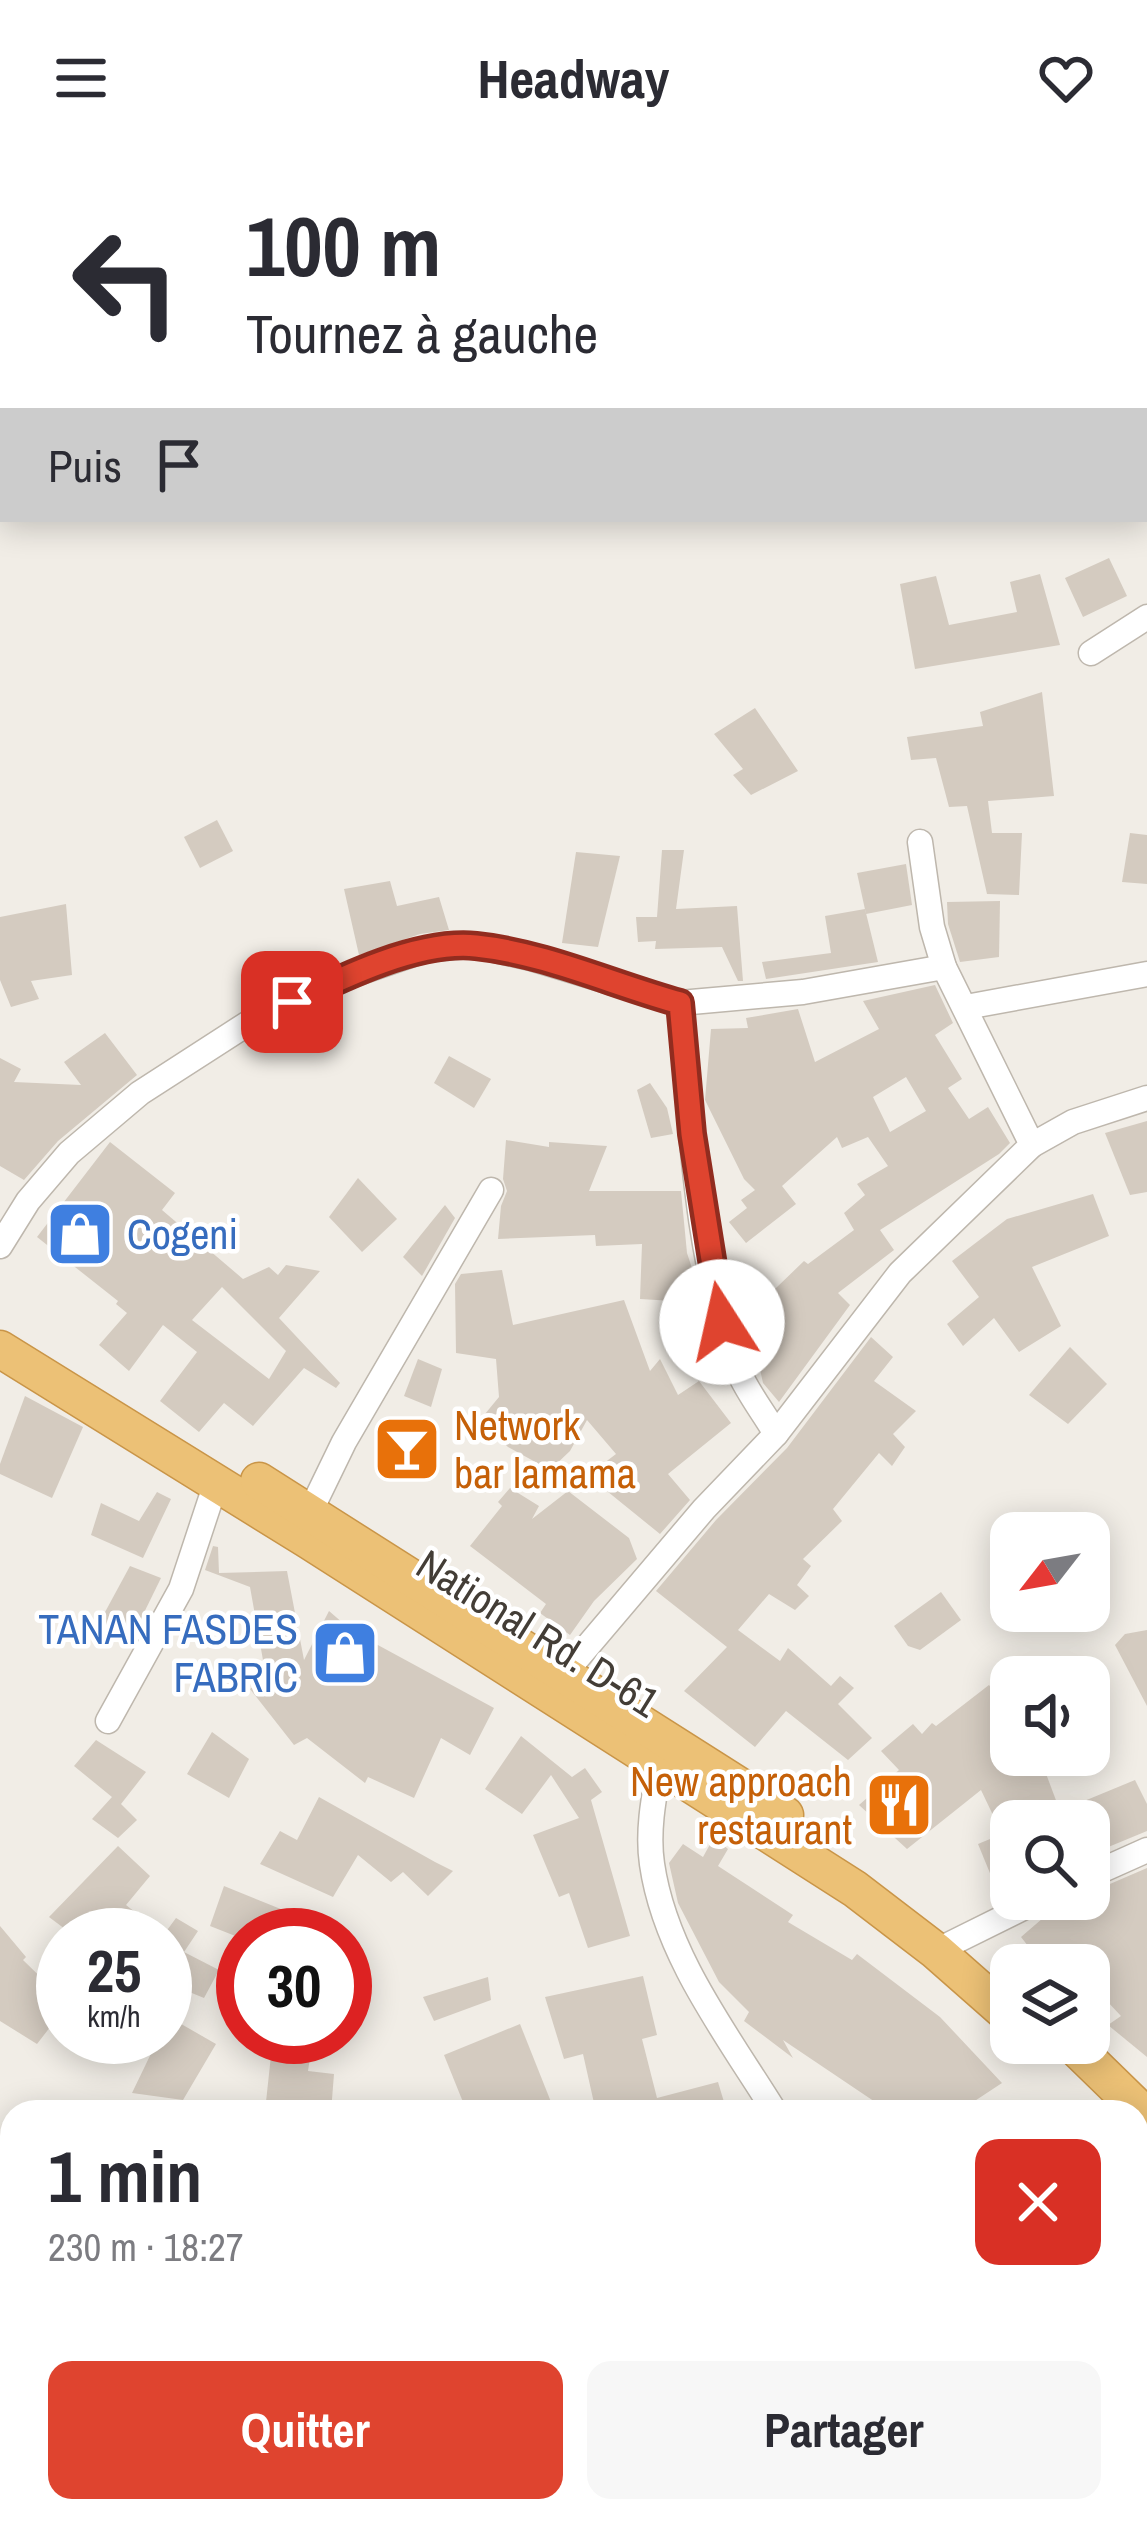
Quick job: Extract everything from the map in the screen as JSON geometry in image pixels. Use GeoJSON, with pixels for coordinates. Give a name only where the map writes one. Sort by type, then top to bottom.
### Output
{"type":"FeatureCollection","features":[{"type":"Feature","properties":{"kind":"highway","name":"National Rd. D-61"},"geometry":{"type":"LineString","coordinates":[[0,1325],[310,1512],[700,1758],[877,1877],[990,1994]]}},
{"type":"Feature","properties":{"kind":"highway","name":"National Rd. D-61"},"geometry":{"type":"LineString","coordinates":[[0,1349],[990,1975]]}},
{"type":"Feature","properties":{"kind":"highway"},"geometry":{"type":"LineString","coordinates":[[1063,2064],[1100,2100]]}},
{"type":"Feature","properties":{"kind":"highway"},"geometry":{"type":"LineString","coordinates":[[1092,2064],[1129,2100]]}},
{"type":"Feature","properties":{"kind":"street"},"geometry":{"type":"LineString","coordinates":[[1091,653],[1147,617]]}},
{"type":"Feature","properties":{"kind":"street"},"geometry":{"type":"LineString","coordinates":[[920,842],[932,927],[944,967],[1033,1145]]}},
{"type":"Feature","properties":{"kind":"street"},"geometry":{"type":"LineString","coordinates":[[0,1246],[28,1201],[69,1153],[140,1093],[250,1022],[334,981],[425,950],[473,946],[531,958],[680,1003],[803,992],[944,967]]}},
{"type":"Feature","properties":{"kind":"street"},"geometry":{"type":"LineString","coordinates":[[966,1007],[1147,974]]}},
{"type":"Feature","properties":{"kind":"street"},"geometry":{"type":"LineString","coordinates":[[680,1003],[695,1157],[722,1322],[740,1376],[776,1433]]}},
{"type":"Feature","properties":{"kind":"street"},"geometry":{"type":"LineString","coordinates":[[564,1674],[704,1509],[776,1433],[900,1273],[1033,1145],[1073,1122],[1147,1097]]}},
{"type":"Feature","properties":{"kind":"street"},"geometry":{"type":"LineString","coordinates":[[310,1512],[344,1442],[491,1190]]}},
{"type":"Feature","properties":{"kind":"street"},"geometry":{"type":"LineString","coordinates":[[108,1721],[181,1589],[216,1483]]}},
{"type":"Feature","properties":{"kind":"street"},"geometry":{"type":"LineString","coordinates":[[660,1763],[650,1817],[652,1864],[667,1921],[696,1984],[768,2100]]}},
{"type":"Feature","properties":{"kind":"street"},"geometry":{"type":"LineString","coordinates":[[1110,1867],[1147,1850]]}},
{"type":"Feature","properties":{"kind":"street"},"geometry":{"type":"LineString","coordinates":[[946,1945],[998,1920]]}},
{"type":"Feature","properties":{"kind":"building"},"geometry":{"type":"Polygon","coordinates":[[[1109,558],[1127,596],[1083,617],[1065,578],[1109,558]]]}},
{"type":"Feature","properties":{"kind":"building"},"geometry":{"type":"Polygon","coordinates":[[[1040,574],[1060,645],[915,669],[900,584],[936,576],[949,625],[1017,612],[1010,582],[1040,574]]]}},
{"type":"Feature","properties":{"kind":"building"},"geometry":{"type":"Polygon","coordinates":[[[1042,692],[1054,796],[988,801],[992,833],[1022,833],[1019,895],[987,894],[967,806],[949,807],[936,758],[911,760],[907,737],[983,726],[980,712],[1042,692]]]}},
{"type":"Feature","properties":{"kind":"building"},"geometry":{"type":"Polygon","coordinates":[[[755,708],[798,771],[751,795],[733,775],[743,769],[714,734],[755,708]]]}},
{"type":"Feature","properties":{"kind":"building"},"geometry":{"type":"Polygon","coordinates":[[[217,820],[233,851],[200,868],[184,837],[217,820]]]}},
{"type":"Feature","properties":{"kind":"building"},"geometry":{"type":"Polygon","coordinates":[[[1130,833],[1147,835],[1147,884],[1122,882],[1130,833]]]}},
{"type":"Feature","properties":{"kind":"building"},"geometry":{"type":"Polygon","coordinates":[[[662,850],[684,850],[676,909],[737,906],[743,981],[738,981],[722,947],[655,949],[656,941],[638,942],[636,917],[657,917],[662,850]]]}},
{"type":"Feature","properties":{"kind":"building"},"geometry":{"type":"Polygon","coordinates":[[[576,852],[620,856],[598,947],[562,943],[576,852]]]}},
{"type":"Feature","properties":{"kind":"building"},"geometry":{"type":"Polygon","coordinates":[[[906,864],[912,905],[866,914],[857,873],[906,864]]]}},
{"type":"Feature","properties":{"kind":"building"},"geometry":{"type":"Polygon","coordinates":[[[390,881],[397,906],[439,897],[449,930],[420,934],[359,955],[344,889],[390,881]]]}},
{"type":"Feature","properties":{"kind":"building"},"geometry":{"type":"Polygon","coordinates":[[[1000,901],[999,957],[960,962],[948,924],[947,902],[1000,901]]]}},
{"type":"Feature","properties":{"kind":"building"},"geometry":{"type":"Polygon","coordinates":[[[66,904],[72,975],[31,981],[39,999],[11,1007],[0,980],[0,917],[66,904]]]}},
{"type":"Feature","properties":{"kind":"building"},"geometry":{"type":"Polygon","coordinates":[[[865,909],[878,962],[766,979],[762,962],[831,953],[825,916],[865,909]]]}},
{"type":"Feature","properties":{"kind":"building"},"geometry":{"type":"Polygon","coordinates":[[[935,985],[953,1023],[935,1035],[962,1079],[948,1088],[969,1119],[988,1107],[1010,1143],[880,1230],[894,1250],[838,1293],[850,1305],[779,1402],[763,1383],[748,1315],[804,1261],[808,1264],[854,1230],[844,1213],[865,1195],[857,1184],[888,1166],[868,1137],[842,1148],[837,1137],[782,1186],[796,1204],[746,1243],[729,1222],[747,1208],[741,1200],[755,1190],[744,1179],[705,1100],[711,1029],[748,1028],[746,1018],[798,1009],[815,1062],[879,1029],[863,1001],[935,985]],[[906,1077],[873,1097],[890,1132],[926,1111],[906,1077]]]}},
{"type":"Feature","properties":{"kind":"building"},"geometry":{"type":"Polygon","coordinates":[[[105,1033],[137,1075],[58,1141],[24,1180],[0,1166],[0,1058],[21,1069],[14,1082],[81,1085],[64,1062],[105,1033]]]}},
{"type":"Feature","properties":{"kind":"building"},"geometry":{"type":"Polygon","coordinates":[[[449,1056],[491,1079],[474,1108],[434,1083],[449,1056]]]}},
{"type":"Feature","properties":{"kind":"building"},"geometry":{"type":"Polygon","coordinates":[[[650,1083],[667,1108],[673,1134],[651,1138],[637,1090],[650,1083]]]}},
{"type":"Feature","properties":{"kind":"building"},"geometry":{"type":"Polygon","coordinates":[[[1147,1121],[1147,1192],[1130,1195],[1105,1133],[1147,1121]]]}},
{"type":"Feature","properties":{"kind":"building"},"geometry":{"type":"Polygon","coordinates":[[[506,1140],[549,1147],[549,1142],[607,1146],[589,1191],[681,1191],[693,1271],[690,1302],[640,1299],[642,1244],[596,1246],[595,1235],[498,1239],[507,1191],[503,1179],[506,1140]]]}},
{"type":"Feature","properties":{"kind":"building"},"geometry":{"type":"Polygon","coordinates":[[[110,1142],[175,1193],[162,1210],[243,1279],[269,1267],[278,1275],[286,1265],[320,1271],[279,1318],[340,1383],[336,1388],[304,1368],[253,1426],[224,1403],[199,1432],[160,1401],[197,1352],[163,1325],[129,1371],[99,1345],[127,1313],[37,1237],[110,1142]],[[222,1287],[192,1320],[269,1379],[286,1351],[222,1287]]]}},
{"type":"Feature","properties":{"kind":"building"},"geometry":{"type":"Polygon","coordinates":[[[358,1178],[397,1219],[362,1252],[329,1217],[358,1178]]]}},
{"type":"Feature","properties":{"kind":"building"},"geometry":{"type":"Polygon","coordinates":[[[1093,1194],[1109,1236],[1032,1267],[1061,1326],[1019,1352],[994,1318],[963,1346],[947,1324],[979,1297],[952,1261],[1007,1219],[1093,1194]]]}},
{"type":"Feature","properties":{"kind":"building"},"geometry":{"type":"Polygon","coordinates":[[[445,1205],[455,1218],[422,1276],[403,1257],[445,1205]]]}},
{"type":"Feature","properties":{"kind":"building"},"geometry":{"type":"Polygon","coordinates":[[[502,1270],[513,1325],[624,1300],[650,1371],[660,1359],[678,1395],[699,1381],[731,1423],[668,1474],[690,1500],[660,1534],[597,1483],[591,1473],[616,1454],[587,1420],[570,1451],[550,1470],[508,1447],[480,1420],[499,1397],[496,1359],[456,1353],[455,1284],[461,1274],[502,1270]]]}},
{"type":"Feature","properties":{"kind":"building"},"geometry":{"type":"Polygon","coordinates":[[[871,1337],[893,1357],[874,1381],[916,1411],[893,1434],[905,1447],[892,1466],[879,1453],[833,1509],[842,1521],[803,1559],[811,1566],[797,1585],[809,1596],[795,1610],[769,1594],[738,1630],[780,1661],[788,1648],[831,1686],[840,1676],[854,1688],[838,1704],[872,1738],[848,1760],[786,1711],[755,1747],[684,1691],[727,1647],[656,1591],[716,1520],[787,1448],[871,1337]]]}},
{"type":"Feature","properties":{"kind":"building"},"geometry":{"type":"Polygon","coordinates":[[[1070,1347],[1107,1384],[1068,1424],[1029,1395],[1070,1347]]]}},
{"type":"Feature","properties":{"kind":"building"},"geometry":{"type":"Polygon","coordinates":[[[418,1359],[442,1369],[431,1407],[404,1396],[418,1359]]]}},
{"type":"Feature","properties":{"kind":"building"},"geometry":{"type":"Polygon","coordinates":[[[25,1396],[83,1427],[52,1498],[0,1474],[25,1396]]]}},
{"type":"Feature","properties":{"kind":"building"},"geometry":{"type":"Polygon","coordinates":[[[510,1488],[539,1506],[532,1519],[568,1491],[629,1538],[637,1559],[594,1601],[570,1635],[540,1613],[546,1604],[470,1546],[502,1506],[498,1502],[510,1488]]]}},
{"type":"Feature","properties":{"kind":"building"},"geometry":{"type":"Polygon","coordinates":[[[157,1492],[171,1499],[143,1558],[91,1535],[101,1503],[139,1521],[157,1492]]]}},
{"type":"Feature","properties":{"kind":"building"},"geometry":{"type":"Polygon","coordinates":[[[213,1546],[218,1547],[219,1573],[287,1571],[304,1660],[329,1611],[373,1649],[376,1644],[494,1708],[470,1755],[441,1738],[414,1798],[368,1777],[365,1783],[307,1738],[294,1745],[250,1689],[266,1677],[250,1587],[205,1570],[213,1546]]]}},
{"type":"Feature","properties":{"kind":"building"},"geometry":{"type":"Polygon","coordinates":[[[130,1566],[161,1578],[134,1633],[98,1625],[130,1566]]]}},
{"type":"Feature","properties":{"kind":"building"},"geometry":{"type":"Polygon","coordinates":[[[941,1592],[961,1620],[920,1650],[908,1646],[894,1626],[941,1592]]]}},
{"type":"Feature","properties":{"kind":"building"},"geometry":{"type":"Polygon","coordinates":[[[1147,1630],[1147,1706],[1115,1645],[1125,1634],[1147,1630]]]}},
{"type":"Feature","properties":{"kind":"building"},"geometry":{"type":"Polygon","coordinates":[[[989,1685],[990,1776],[1047,1776],[1056,1800],[990,1800],[990,1809],[981,1790],[907,1849],[859,1805],[899,1770],[881,1751],[913,1724],[922,1734],[932,1723],[936,1726],[989,1685]]]}},
{"type":"Feature","properties":{"kind":"building"},"geometry":{"type":"Polygon","coordinates":[[[212,1732],[249,1759],[229,1798],[187,1774],[212,1732]]]}},
{"type":"Feature","properties":{"kind":"building"},"geometry":{"type":"Polygon","coordinates":[[[521,1736],[572,1777],[585,1768],[602,1792],[591,1800],[630,1936],[588,1948],[569,1893],[559,1897],[533,1835],[579,1818],[551,1775],[522,1814],[485,1789],[521,1736]]]}},
{"type":"Feature","properties":{"kind":"building"},"geometry":{"type":"Polygon","coordinates":[[[96,1740],[146,1772],[121,1804],[137,1820],[118,1838],[92,1819],[112,1797],[74,1766],[96,1740]]]}},
{"type":"Feature","properties":{"kind":"building"},"geometry":{"type":"Polygon","coordinates":[[[1135,1780],[1147,1804],[1147,1831],[1110,1846],[1110,1800],[1087,1800],[1135,1780]]]}},
{"type":"Feature","properties":{"kind":"building"},"geometry":{"type":"Polygon","coordinates":[[[319,1797],[453,1871],[428,1896],[403,1872],[391,1882],[358,1855],[333,1897],[260,1864],[280,1831],[297,1840],[319,1797]]]}},
{"type":"Feature","properties":{"kind":"building"},"geometry":{"type":"Polygon","coordinates":[[[714,1837],[728,1849],[718,1866],[793,1915],[788,1922],[852,1960],[857,1954],[940,2017],[1002,2083],[976,2100],[872,2100],[783,2040],[793,2058],[744,2021],[749,2012],[719,1982],[678,1903],[669,1863],[683,1844],[703,1857],[714,1837]]]}},
{"type":"Feature","properties":{"kind":"building"},"geometry":{"type":"Polygon","coordinates":[[[990,1839],[990,1873],[978,1844],[990,1839]]]}},
{"type":"Feature","properties":{"kind":"building"},"geometry":{"type":"Polygon","coordinates":[[[118,1846],[150,1876],[126,1905],[130,1908],[58,1908],[118,1846]]]}},
{"type":"Feature","properties":{"kind":"building"},"geometry":{"type":"Polygon","coordinates":[[[1147,1868],[1147,2057],[1110,2027],[1121,2016],[1110,2004],[1110,1944],[1026,1944],[1021,1937],[1041,1920],[1110,1920],[1110,1884],[1147,1868]]]}},
{"type":"Feature","properties":{"kind":"building"},"geometry":{"type":"Polygon","coordinates":[[[224,1886],[278,1908],[216,1908],[224,1886]]]}},
{"type":"Feature","properties":{"kind":"building"},"geometry":{"type":"Polygon","coordinates":[[[0,1926],[36,1973],[36,2043],[0,2021],[0,1926]]]}},
{"type":"Feature","properties":{"kind":"building"},"geometry":{"type":"Polygon","coordinates":[[[192,1956],[216,1968],[204,1998],[192,1993],[192,1956]]]}},
{"type":"Feature","properties":{"kind":"building"},"geometry":{"type":"Polygon","coordinates":[[[643,1976],[657,2035],[642,2039],[657,2098],[718,2082],[723,2100],[593,2100],[583,2054],[564,2059],[545,1997],[643,1976]]]}},
{"type":"Feature","properties":{"kind":"building"},"geometry":{"type":"Polygon","coordinates":[[[488,1977],[491,2000],[434,2021],[423,1997],[488,1977]]]}},
{"type":"Feature","properties":{"kind":"building"},"geometry":{"type":"Polygon","coordinates":[[[520,2024],[550,2100],[462,2100],[444,2055],[520,2024]]]}},
{"type":"Feature","properties":{"kind":"building"},"geometry":{"type":"Polygon","coordinates":[[[192,2030],[216,2044],[183,2100],[132,2093],[146,2064],[192,2064],[192,2030]]]}},
{"type":"Feature","properties":{"kind":"building"},"geometry":{"type":"Polygon","coordinates":[[[270,2064],[309,2064],[308,2071],[334,2074],[332,2100],[266,2100],[270,2064]]]}},
{"type":"Feature","properties":{"kind":"place","name":"Cogeni"},"geometry":{"type":"Point","coordinates":[80,1234]}},
{"type":"Feature","properties":{"kind":"place","name":"Network bar lamama"},"geometry":{"type":"Point","coordinates":[407,1449]}},
{"type":"Feature","properties":{"kind":"place","name":"TANAN FASDES FABRIC"},"geometry":{"type":"Point","coordinates":[345,1653]}},
{"type":"Feature","properties":{"kind":"place","name":"New approach restaurant"},"geometry":{"type":"Point","coordinates":[899,1805]}},
{"type":"Feature","properties":{"kind":"route"},"geometry":{"type":"LineString","coordinates":[[292,1002],[334,981],[425,950],[473,946],[531,958],[680,1003],[692,1134],[722,1322]]}}]}
